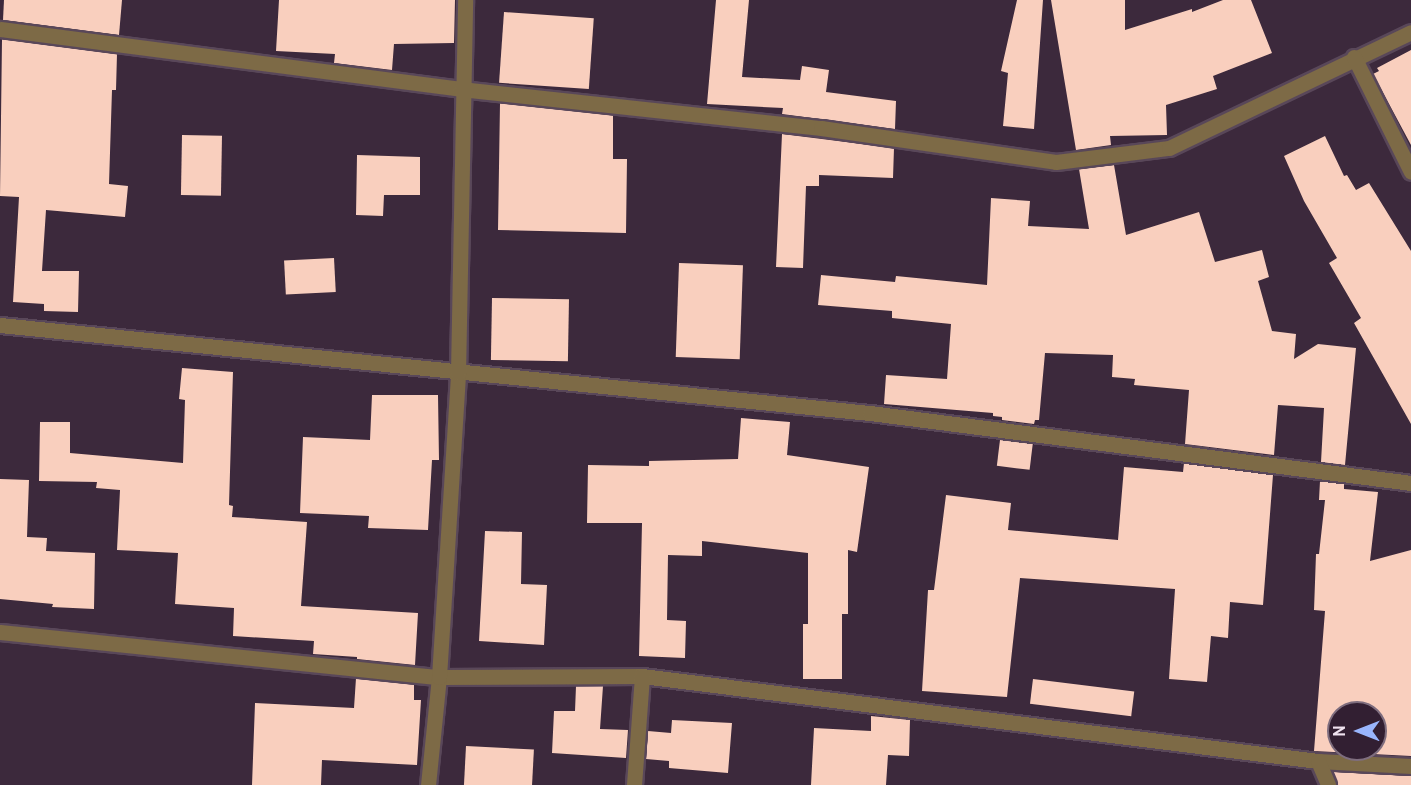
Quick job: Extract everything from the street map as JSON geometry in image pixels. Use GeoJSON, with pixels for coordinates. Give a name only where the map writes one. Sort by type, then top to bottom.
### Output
{"type":"FeatureCollection","features":[{"type":"Feature","properties":{"kind":"street"},"geometry":{"type":"LineString","coordinates":[[428,785],[439,677],[458,373],[465,0]]}},
{"type":"Feature","properties":{"kind":"street"},"geometry":{"type":"LineString","coordinates":[[0,29],[462,89],[821,128],[1056,162],[1169,148],[1354,57],[1411,32]]}},
{"type":"Feature","properties":{"kind":"street"},"geometry":{"type":"LineString","coordinates":[[1354,57],[1411,172]]}},
{"type":"Feature","properties":{"kind":"street"},"geometry":{"type":"LineString","coordinates":[[0,325],[870,413],[1411,483]]}},
{"type":"Feature","properties":{"kind":"street"},"geometry":{"type":"LineString","coordinates":[[0,632],[439,677],[642,676],[1318,761],[1411,766]]}},
{"type":"Feature","properties":{"kind":"street"},"geometry":{"type":"LineString","coordinates":[[634,785],[642,676]]}},
{"type":"Feature","properties":{"kind":"street"},"geometry":{"type":"LineString","coordinates":[[1318,761],[1328,785]]}},
{"type":"Feature","properties":{"kind":"building"},"geometry":{"type":"Polygon","coordinates":[[[4,0],[122,0],[119,35],[3,20],[4,0]]]}},
{"type":"Feature","properties":{"kind":"building"},"geometry":{"type":"Polygon","coordinates":[[[279,0],[455,0],[454,43],[394,44],[392,70],[334,63],[335,54],[276,51],[279,0]]]}},
{"type":"Feature","properties":{"kind":"building"},"geometry":{"type":"Polygon","coordinates":[[[716,0],[749,0],[742,77],[800,80],[802,66],[829,70],[826,92],[896,101],[895,129],[782,114],[783,108],[707,104],[716,0]]]}},
{"type":"Feature","properties":{"kind":"building"},"geometry":{"type":"Polygon","coordinates":[[[1017,0],[1043,0],[1034,129],[1003,126],[1008,73],[1001,71],[1017,0]]]}},
{"type":"Feature","properties":{"kind":"building"},"geometry":{"type":"Polygon","coordinates":[[[1051,0],[1125,0],[1125,30],[1192,9],[1192,12],[1223,0],[1251,0],[1272,53],[1213,76],[1217,89],[1166,105],[1167,135],[1110,136],[1111,145],[1076,150],[1051,0]]]}},
{"type":"Feature","properties":{"kind":"building"},"geometry":{"type":"Polygon","coordinates":[[[504,12],[594,18],[589,89],[499,83],[504,12]]]}},
{"type":"Feature","properties":{"kind":"building"},"geometry":{"type":"Polygon","coordinates":[[[2,39],[117,54],[116,90],[112,90],[109,184],[128,186],[125,217],[46,210],[42,271],[79,271],[78,312],[44,311],[44,304],[13,302],[19,197],[0,196],[2,39]]]}},
{"type":"Feature","properties":{"kind":"building"},"geometry":{"type":"Polygon","coordinates":[[[1411,50],[1411,145],[1373,74],[1379,71],[1377,68],[1411,50]]]}},
{"type":"Feature","properties":{"kind":"building"},"geometry":{"type":"Polygon","coordinates":[[[500,103],[613,115],[613,159],[627,159],[626,233],[498,230],[500,103]]]}},
{"type":"Feature","properties":{"kind":"building"},"geometry":{"type":"Polygon","coordinates":[[[782,134],[894,148],[893,178],[819,175],[819,186],[806,186],[803,268],[776,267],[782,134]]]}},
{"type":"Feature","properties":{"kind":"building"},"geometry":{"type":"Polygon","coordinates":[[[182,135],[222,136],[221,196],[181,195],[182,135]]]}},
{"type":"Feature","properties":{"kind":"building"},"geometry":{"type":"Polygon","coordinates":[[[1325,136],[1344,176],[1347,175],[1356,190],[1369,183],[1411,251],[1411,424],[1354,323],[1361,318],[1329,263],[1337,258],[1304,201],[1284,156],[1325,136]]]}},
{"type":"Feature","properties":{"kind":"building"},"geometry":{"type":"Polygon","coordinates":[[[357,155],[420,157],[420,195],[384,195],[383,216],[356,215],[357,155]]]}},
{"type":"Feature","properties":{"kind":"building"},"geometry":{"type":"Polygon","coordinates":[[[1114,165],[1126,235],[1199,212],[1215,262],[1262,250],[1269,277],[1258,281],[1272,331],[1296,334],[1294,359],[1318,344],[1356,348],[1345,465],[1321,462],[1324,408],[1278,405],[1274,455],[1185,444],[1189,390],[1134,385],[1135,379],[1112,377],[1113,355],[1045,353],[1039,420],[1035,420],[1034,424],[1002,420],[1002,417],[993,416],[993,413],[884,404],[886,375],[947,379],[951,324],[892,318],[892,311],[818,305],[821,275],[895,282],[896,276],[987,285],[991,198],[1030,201],[1028,226],[1089,229],[1079,169],[1114,165]]]}},
{"type":"Feature","properties":{"kind":"building"},"geometry":{"type":"Polygon","coordinates":[[[334,258],[336,292],[286,295],[284,261],[334,258]]]}},
{"type":"Feature","properties":{"kind":"building"},"geometry":{"type":"Polygon","coordinates":[[[679,263],[743,265],[740,359],[676,357],[679,263]]]}},
{"type":"Feature","properties":{"kind":"building"},"geometry":{"type":"Polygon","coordinates":[[[492,298],[569,299],[568,361],[491,360],[492,298]]]}},
{"type":"Feature","properties":{"kind":"building"},"geometry":{"type":"Polygon","coordinates":[[[182,368],[233,372],[229,505],[233,506],[232,517],[307,522],[301,606],[418,613],[415,665],[313,654],[314,641],[233,636],[234,608],[175,604],[178,553],[117,550],[120,490],[96,488],[97,482],[39,481],[40,422],[70,422],[70,453],[183,463],[185,400],[179,399],[182,368]]]}},
{"type":"Feature","properties":{"kind":"building"},"geometry":{"type":"Polygon","coordinates":[[[372,395],[438,395],[439,460],[432,460],[428,530],[368,528],[369,516],[300,513],[303,437],[370,440],[372,395]]]}},
{"type":"Feature","properties":{"kind":"building"},"geometry":{"type":"Polygon","coordinates":[[[741,418],[790,422],[787,455],[869,467],[857,552],[848,550],[848,614],[842,614],[842,679],[803,679],[803,624],[808,624],[808,553],[702,541],[702,556],[668,555],[667,620],[686,621],[685,658],[639,656],[642,523],[587,523],[588,465],[649,466],[649,461],[738,459],[741,418]]]}},
{"type":"Feature","properties":{"kind":"building"},"geometry":{"type":"Polygon","coordinates":[[[1000,440],[1033,444],[1030,470],[997,466],[1000,440]]]}},
{"type":"Feature","properties":{"kind":"building"},"geometry":{"type":"Polygon","coordinates":[[[1184,463],[1273,475],[1263,605],[1230,602],[1228,638],[1211,636],[1207,682],[1169,679],[1175,589],[1020,578],[1007,697],[922,691],[928,590],[934,590],[946,495],[1011,503],[1008,530],[1118,540],[1124,467],[1183,472],[1184,463]]]}},
{"type":"Feature","properties":{"kind":"building"},"geometry":{"type":"Polygon","coordinates":[[[0,479],[29,480],[27,537],[47,538],[46,551],[95,553],[94,609],[52,607],[53,604],[0,599],[0,479]]]}},
{"type":"Feature","properties":{"kind":"building"},"geometry":{"type":"Polygon","coordinates":[[[1320,481],[1344,484],[1344,489],[1378,492],[1370,561],[1411,550],[1411,756],[1387,755],[1387,701],[1327,701],[1327,752],[1314,751],[1325,611],[1314,610],[1316,554],[1319,554],[1325,500],[1319,500],[1320,481]]]}},
{"type":"Feature","properties":{"kind":"building"},"geometry":{"type":"Polygon","coordinates":[[[485,531],[522,532],[521,584],[547,585],[544,645],[479,641],[485,531]]]}},
{"type":"Feature","properties":{"kind":"building"},"geometry":{"type":"Polygon","coordinates":[[[356,678],[414,684],[414,700],[421,700],[417,765],[322,760],[321,785],[252,785],[255,703],[354,708],[356,678]]]}},
{"type":"Feature","properties":{"kind":"building"},"geometry":{"type":"Polygon","coordinates":[[[1033,679],[1134,691],[1131,716],[1030,704],[1033,679]]]}},
{"type":"Feature","properties":{"kind":"building"},"geometry":{"type":"Polygon","coordinates":[[[576,686],[603,686],[600,729],[628,730],[626,758],[552,753],[554,711],[575,711],[576,686]]]}},
{"type":"Feature","properties":{"kind":"building"},"geometry":{"type":"Polygon","coordinates":[[[871,716],[910,720],[909,756],[888,755],[886,785],[811,785],[814,728],[871,731],[871,716]]]}},
{"type":"Feature","properties":{"kind":"building"},"geometry":{"type":"Polygon","coordinates":[[[672,720],[732,723],[728,773],[669,768],[669,761],[646,759],[648,731],[671,733],[672,720]]]}},
{"type":"Feature","properties":{"kind":"building"},"geometry":{"type":"Polygon","coordinates":[[[466,746],[534,750],[532,785],[464,785],[466,746]]]}},
{"type":"Feature","properties":{"kind":"building"},"geometry":{"type":"Polygon","coordinates":[[[1333,772],[1411,776],[1411,785],[1338,785],[1333,772]]]}}]}
